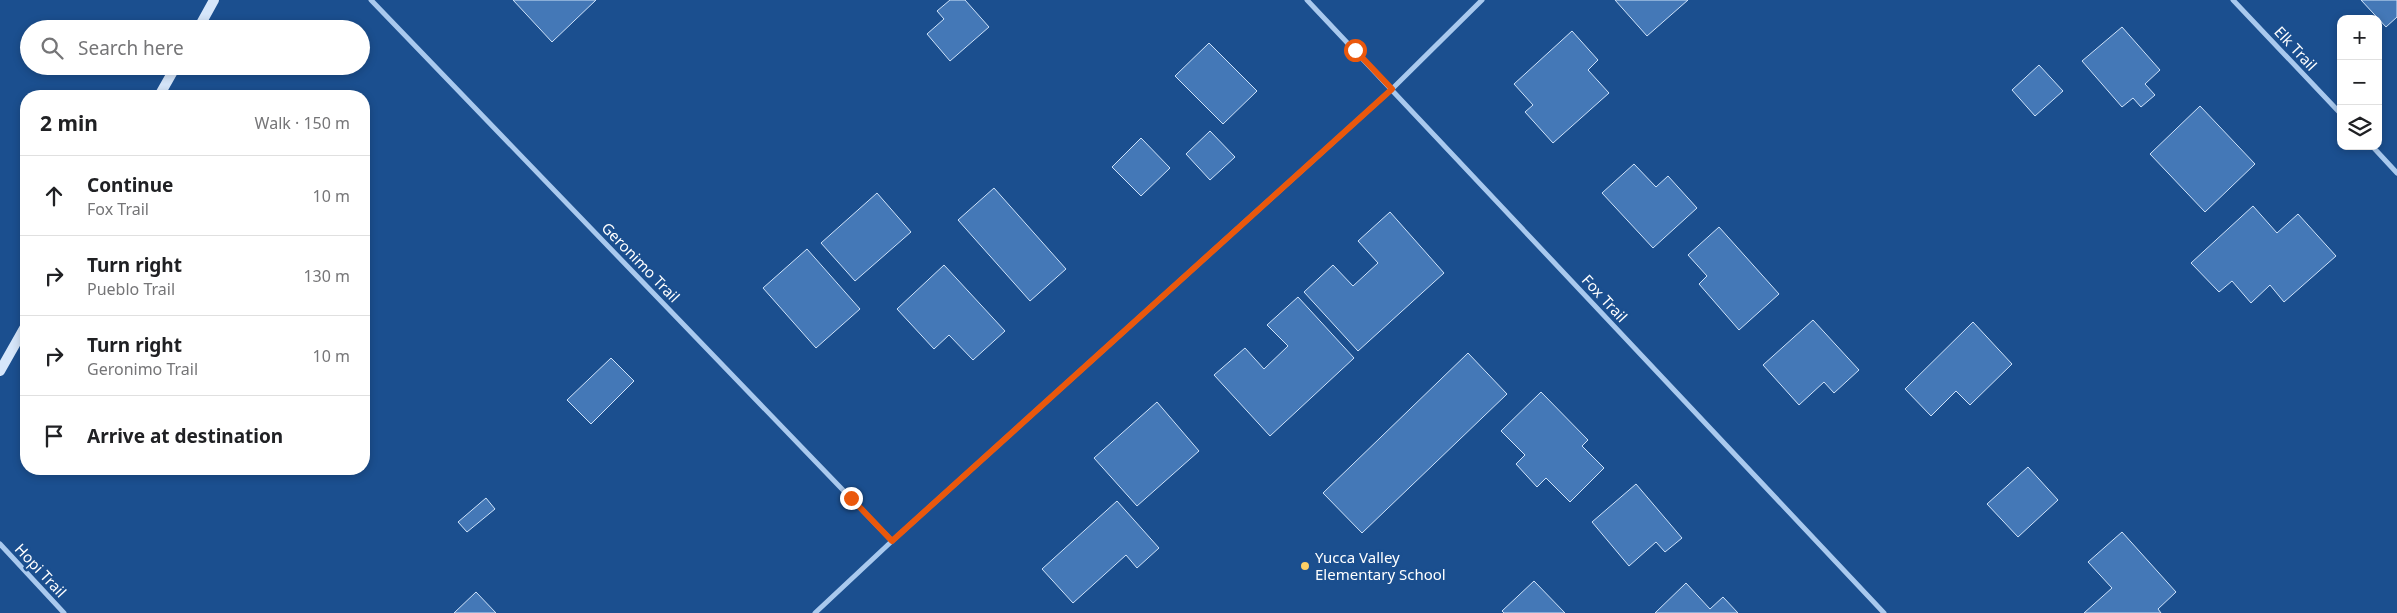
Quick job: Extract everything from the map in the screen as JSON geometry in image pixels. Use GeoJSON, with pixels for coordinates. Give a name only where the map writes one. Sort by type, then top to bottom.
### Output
{"type":"FeatureCollection","features":[{"type":"Feature","properties":{"kind":"street"},"geometry":{"type":"LineString","coordinates":[[203,20],[214,0]]}},
{"type":"Feature","properties":{"kind":"street","name":"Geronimo Trail"},"geometry":{"type":"LineString","coordinates":[[372,0],[892,541]]}},
{"type":"Feature","properties":{"kind":"street","name":"Fox Trail"},"geometry":{"type":"LineString","coordinates":[[1307,0],[1884,613]]}},
{"type":"Feature","properties":{"kind":"street"},"geometry":{"type":"LineString","coordinates":[[815,613],[892,541],[1392,89],[1482,0]]}},
{"type":"Feature","properties":{"kind":"street","name":"Elk Trail"},"geometry":{"type":"LineString","coordinates":[[2233,0],[2337,110]]}},
{"type":"Feature","properties":{"kind":"street"},"geometry":{"type":"LineString","coordinates":[[162,90],[171,75]]}},
{"type":"Feature","properties":{"kind":"street"},"geometry":{"type":"LineString","coordinates":[[2376,150],[2397,173]]}},
{"type":"Feature","properties":{"kind":"street"},"geometry":{"type":"LineString","coordinates":[[0,371],[20,336]]}},
{"type":"Feature","properties":{"kind":"street","name":"Hopi Trail"},"geometry":{"type":"LineString","coordinates":[[0,544],[64,613]]}},
{"type":"Feature","properties":{"kind":"building"},"geometry":{"type":"Polygon","coordinates":[[[513,0],[596,0],[552,42],[513,0]]]}},
{"type":"Feature","properties":{"kind":"building"},"geometry":{"type":"Polygon","coordinates":[[[950,0],[965,0],[989,27],[950,61],[927,34],[944,19],[937,11],[950,0]]]}},
{"type":"Feature","properties":{"kind":"building"},"geometry":{"type":"Polygon","coordinates":[[[1615,0],[1688,0],[1647,36],[1615,0]]]}},
{"type":"Feature","properties":{"kind":"building"},"geometry":{"type":"Polygon","coordinates":[[[2361,0],[2397,0],[2397,17],[2386,27],[2382,23],[2382,15],[2375,15],[2361,0]]]}},
{"type":"Feature","properties":{"kind":"building"},"geometry":{"type":"Polygon","coordinates":[[[2122,27],[2160,70],[2145,84],[2155,95],[2141,107],[2133,98],[2122,107],[2082,61],[2122,27]]]}},
{"type":"Feature","properties":{"kind":"building"},"geometry":{"type":"Polygon","coordinates":[[[1572,31],[1598,60],[1588,70],[1609,93],[1553,143],[1525,112],[1533,105],[1514,84],[1572,31]]]}},
{"type":"Feature","properties":{"kind":"building"},"geometry":{"type":"Polygon","coordinates":[[[1209,43],[1257,91],[1223,124],[1175,76],[1209,43]]]}},
{"type":"Feature","properties":{"kind":"building"},"geometry":{"type":"Polygon","coordinates":[[[2039,65],[2063,91],[2035,116],[2012,90],[2039,65]]]}},
{"type":"Feature","properties":{"kind":"building"},"geometry":{"type":"Polygon","coordinates":[[[2200,106],[2255,164],[2205,212],[2150,154],[2200,106]]]}},
{"type":"Feature","properties":{"kind":"building"},"geometry":{"type":"Polygon","coordinates":[[[1210,131],[1235,157],[1210,180],[1186,154],[1210,131]]]}},
{"type":"Feature","properties":{"kind":"building"},"geometry":{"type":"Polygon","coordinates":[[[1141,138],[1170,168],[1141,196],[1112,167],[1141,138]]]}},
{"type":"Feature","properties":{"kind":"building"},"geometry":{"type":"Polygon","coordinates":[[[1634,164],[1656,187],[1668,176],[1697,208],[1653,248],[1602,193],[1634,164]]]}},
{"type":"Feature","properties":{"kind":"building"},"geometry":{"type":"Polygon","coordinates":[[[994,188],[1066,269],[1030,301],[958,220],[994,188]]]}},
{"type":"Feature","properties":{"kind":"building"},"geometry":{"type":"Polygon","coordinates":[[[877,193],[911,232],[855,281],[821,243],[877,193]]]}},
{"type":"Feature","properties":{"kind":"building"},"geometry":{"type":"Polygon","coordinates":[[[2253,206],[2277,233],[2298,214],[2336,256],[2284,302],[2270,285],[2251,303],[2232,281],[2219,292],[2191,263],[2253,206]]]}},
{"type":"Feature","properties":{"kind":"building"},"geometry":{"type":"Polygon","coordinates":[[[1390,212],[1444,273],[1358,351],[1304,292],[1333,265],[1353,286],[1378,263],[1358,241],[1390,212]]]}},
{"type":"Feature","properties":{"kind":"building"},"geometry":{"type":"Polygon","coordinates":[[[1719,227],[1779,294],[1739,330],[1699,284],[1707,276],[1688,255],[1719,227]]]}},
{"type":"Feature","properties":{"kind":"building"},"geometry":{"type":"Polygon","coordinates":[[[807,249],[860,309],[816,348],[763,288],[807,249]]]}},
{"type":"Feature","properties":{"kind":"building"},"geometry":{"type":"Polygon","coordinates":[[[944,265],[1005,331],[973,360],[949,335],[934,349],[897,309],[944,265]]]}},
{"type":"Feature","properties":{"kind":"building"},"geometry":{"type":"Polygon","coordinates":[[[1298,297],[1354,358],[1270,436],[1214,375],[1245,348],[1264,369],[1288,346],[1267,325],[1298,297]]]}},
{"type":"Feature","properties":{"kind":"building"},"geometry":{"type":"Polygon","coordinates":[[[1813,320],[1859,370],[1834,393],[1824,382],[1799,405],[1763,365],[1813,320]]]}},
{"type":"Feature","properties":{"kind":"building"},"geometry":{"type":"Polygon","coordinates":[[[1973,322],[2012,364],[1970,405],[1956,391],[1931,416],[1905,389],[1973,322]]]}},
{"type":"Feature","properties":{"kind":"building"},"geometry":{"type":"Polygon","coordinates":[[[1468,353],[1507,394],[1362,533],[1323,493],[1468,353]]]}},
{"type":"Feature","properties":{"kind":"building"},"geometry":{"type":"Polygon","coordinates":[[[611,358],[634,381],[591,424],[567,400],[611,358]]]}},
{"type":"Feature","properties":{"kind":"building"},"geometry":{"type":"Polygon","coordinates":[[[1541,392],[1588,440],[1582,446],[1604,468],[1570,502],[1546,478],[1537,487],[1516,464],[1525,455],[1501,431],[1541,392]]]}},
{"type":"Feature","properties":{"kind":"building"},"geometry":{"type":"Polygon","coordinates":[[[1157,402],[1199,451],[1137,506],[1094,458],[1157,402]]]}},
{"type":"Feature","properties":{"kind":"building"},"geometry":{"type":"Polygon","coordinates":[[[2028,467],[2058,500],[2018,537],[1987,504],[2028,467]]]}},
{"type":"Feature","properties":{"kind":"building"},"geometry":{"type":"Polygon","coordinates":[[[1636,484],[1682,538],[1665,552],[1656,542],[1629,566],[1592,522],[1636,484]]]}},
{"type":"Feature","properties":{"kind":"building"},"geometry":{"type":"Polygon","coordinates":[[[486,498],[495,509],[467,532],[458,522],[486,498]]]}},
{"type":"Feature","properties":{"kind":"building"},"geometry":{"type":"Polygon","coordinates":[[[1117,501],[1159,548],[1137,568],[1126,555],[1073,603],[1042,569],[1117,501]]]}},
{"type":"Feature","properties":{"kind":"building"},"geometry":{"type":"Polygon","coordinates":[[[2122,532],[2176,592],[2158,609],[2161,613],[2084,613],[2112,588],[2088,562],[2122,532]]]}},
{"type":"Feature","properties":{"kind":"building"},"geometry":{"type":"Polygon","coordinates":[[[1534,581],[1565,613],[1504,613],[1502,611],[1534,581]]]}},
{"type":"Feature","properties":{"kind":"building"},"geometry":{"type":"Polygon","coordinates":[[[1686,583],[1710,609],[1723,597],[1738,613],[1655,613],[1686,583]]]}},
{"type":"Feature","properties":{"kind":"building"},"geometry":{"type":"Polygon","coordinates":[[[476,592],[496,613],[454,613],[476,592]]]}},
{"type":"Feature","properties":{"kind":"place","name":"Yucca Valley Elementary School"},"geometry":{"type":"Point","coordinates":[1305,566]}},
{"type":"Feature","properties":{"kind":"route"},"geometry":{"type":"LineString","coordinates":[[851,498],[892,541],[1392,89],[1355,50]]}}]}
